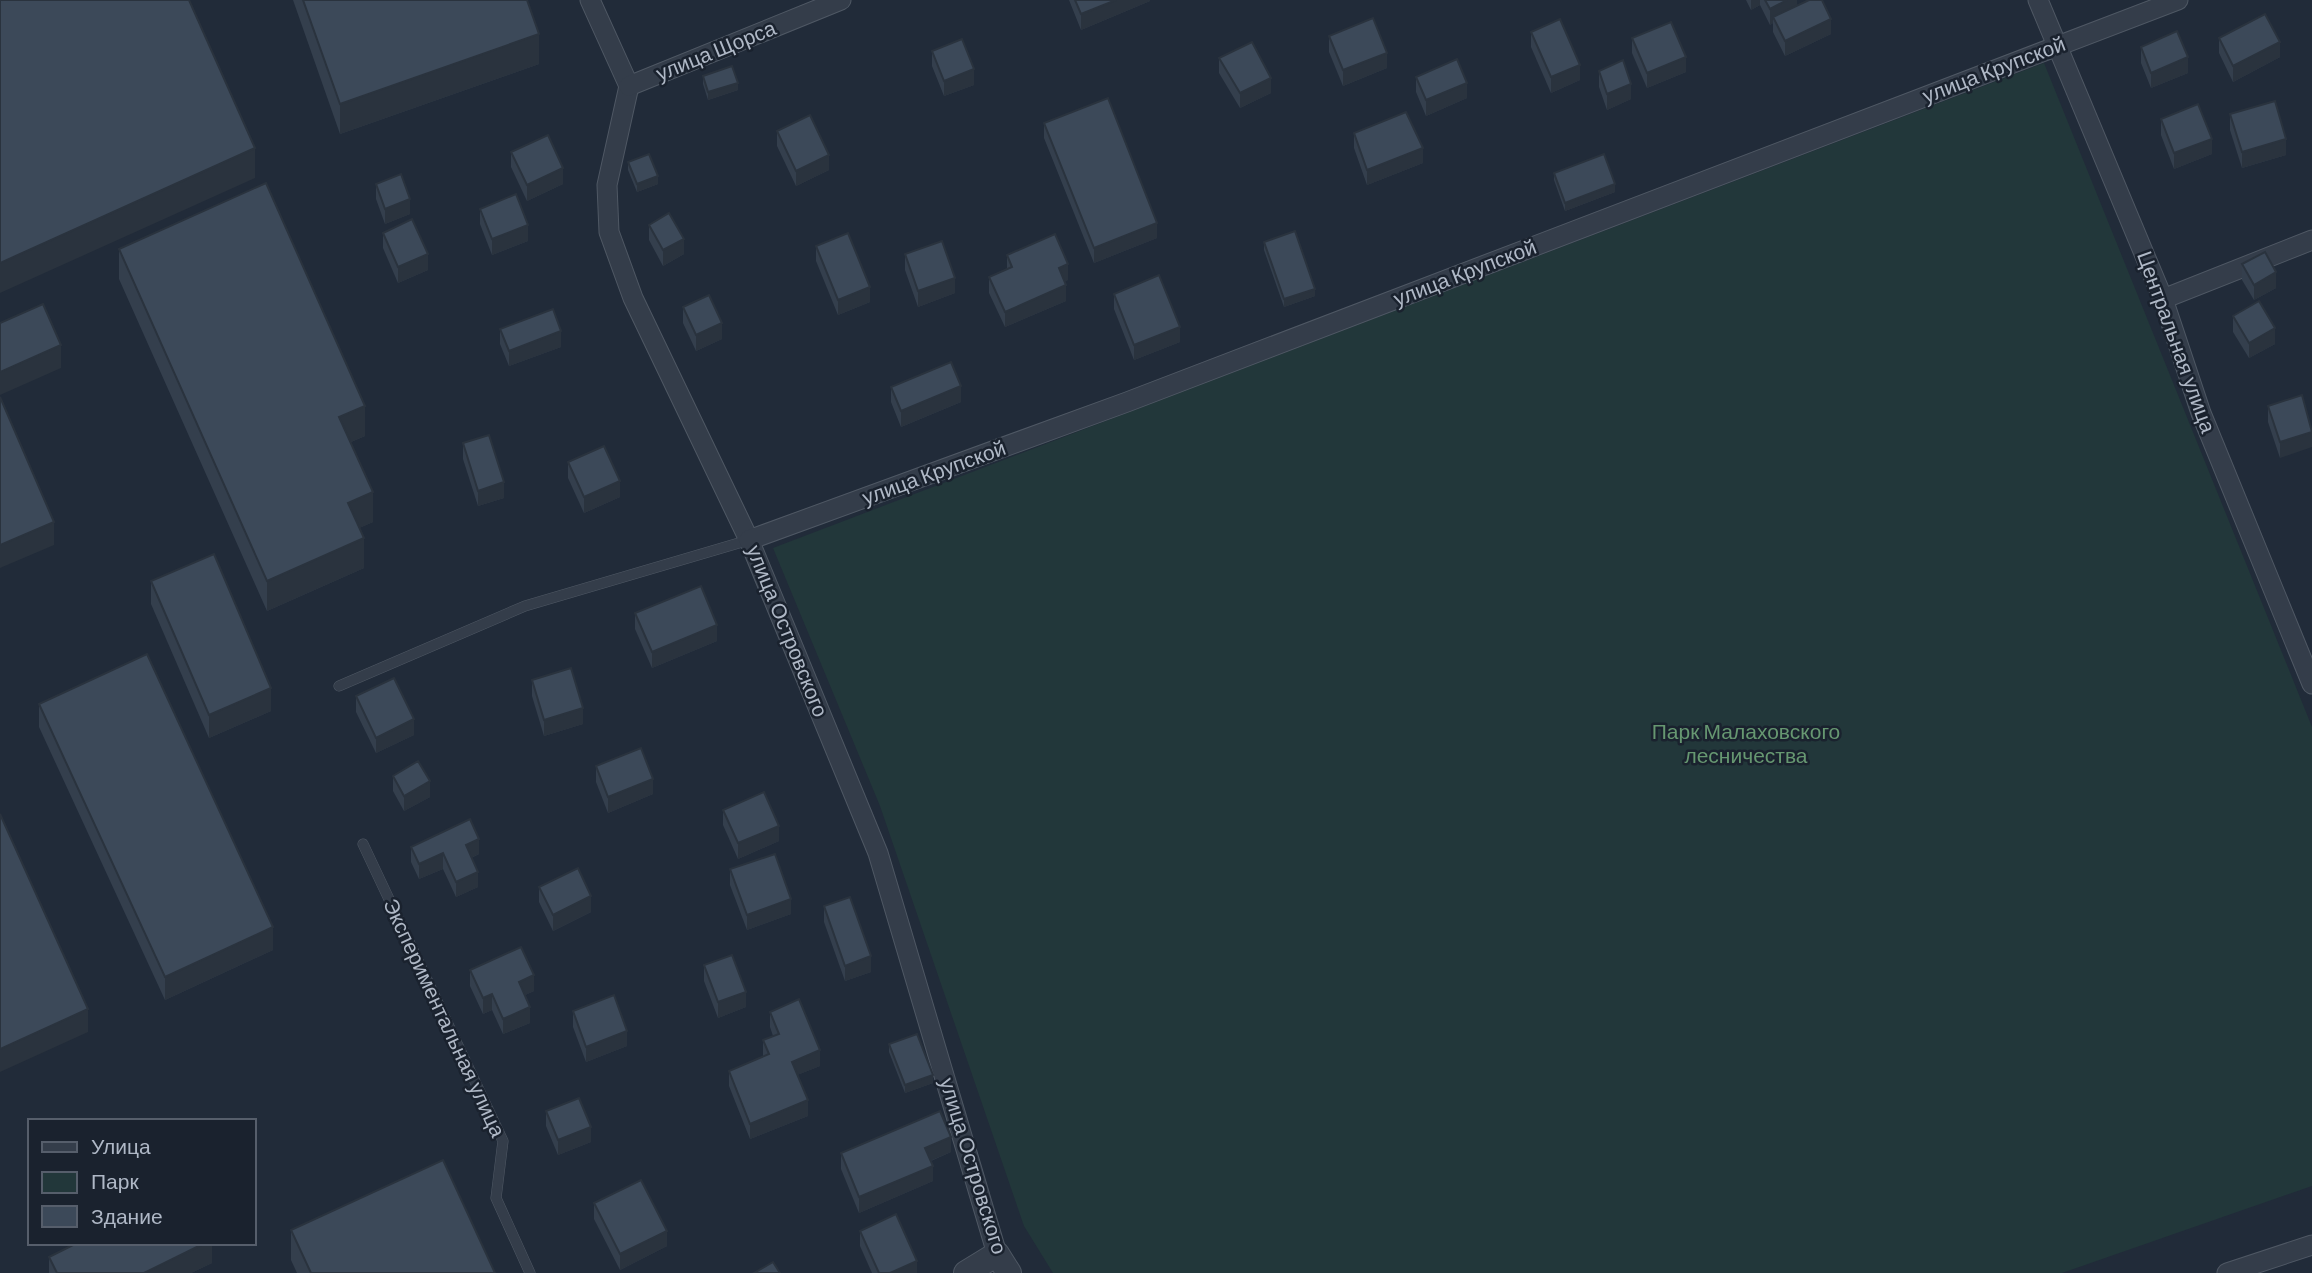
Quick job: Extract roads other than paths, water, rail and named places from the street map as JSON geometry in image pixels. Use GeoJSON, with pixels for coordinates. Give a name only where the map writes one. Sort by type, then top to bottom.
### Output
{"type":"FeatureCollection","features":[{"type":"Feature","properties":{"kind":"street"},"geometry":{"type":"LineString","coordinates":[[590,0],[629,86]]}},
{"type":"Feature","properties":{"kind":"street","name":"улица Щорса"},"geometry":{"type":"LineString","coordinates":[[629,86],[841,0]]}},
{"type":"Feature","properties":{"kind":"street","name":"Центральная улица"},"geometry":{"type":"LineString","coordinates":[[2038,0],[2055,47],[2163,299],[2201,413],[2312,684]]}},
{"type":"Feature","properties":{"kind":"street","name":"улица Крупской"},"geometry":{"type":"LineString","coordinates":[[750,540],[1127,402],[2178,0]]}},
{"type":"Feature","properties":{"kind":"street","name":"улица Островского"},"geometry":{"type":"LineString","coordinates":[[629,86],[607,185],[608,232],[633,298],[750,540],[878,853],[1003,1264]]}},
{"type":"Feature","properties":{"kind":"street"},"geometry":{"type":"LineString","coordinates":[[2163,299],[2312,240]]}},
{"type":"Feature","properties":{"kind":"street"},"geometry":{"type":"LineString","coordinates":[[2227,1273],[2312,1245]]}},
{"type":"Feature","properties":{"kind":"street"},"geometry":{"type":"LineString","coordinates":[[966,1273],[1003,1264]]}},
{"type":"Feature","properties":{"kind":"lane"},"geometry":{"type":"LineString","coordinates":[[339,686],[525,606],[750,540]]}},
{"type":"Feature","properties":{"kind":"lane","name":"Экспериментальная улица"},"geometry":{"type":"LineString","coordinates":[[363,844],[503,1140],[496,1198],[530,1273]]}},
{"type":"Feature","properties":{"kind":"park label","name":"Парк Малаховского лесничества"},"geometry":{"type":"Point","coordinates":[1746,744]}}]}
